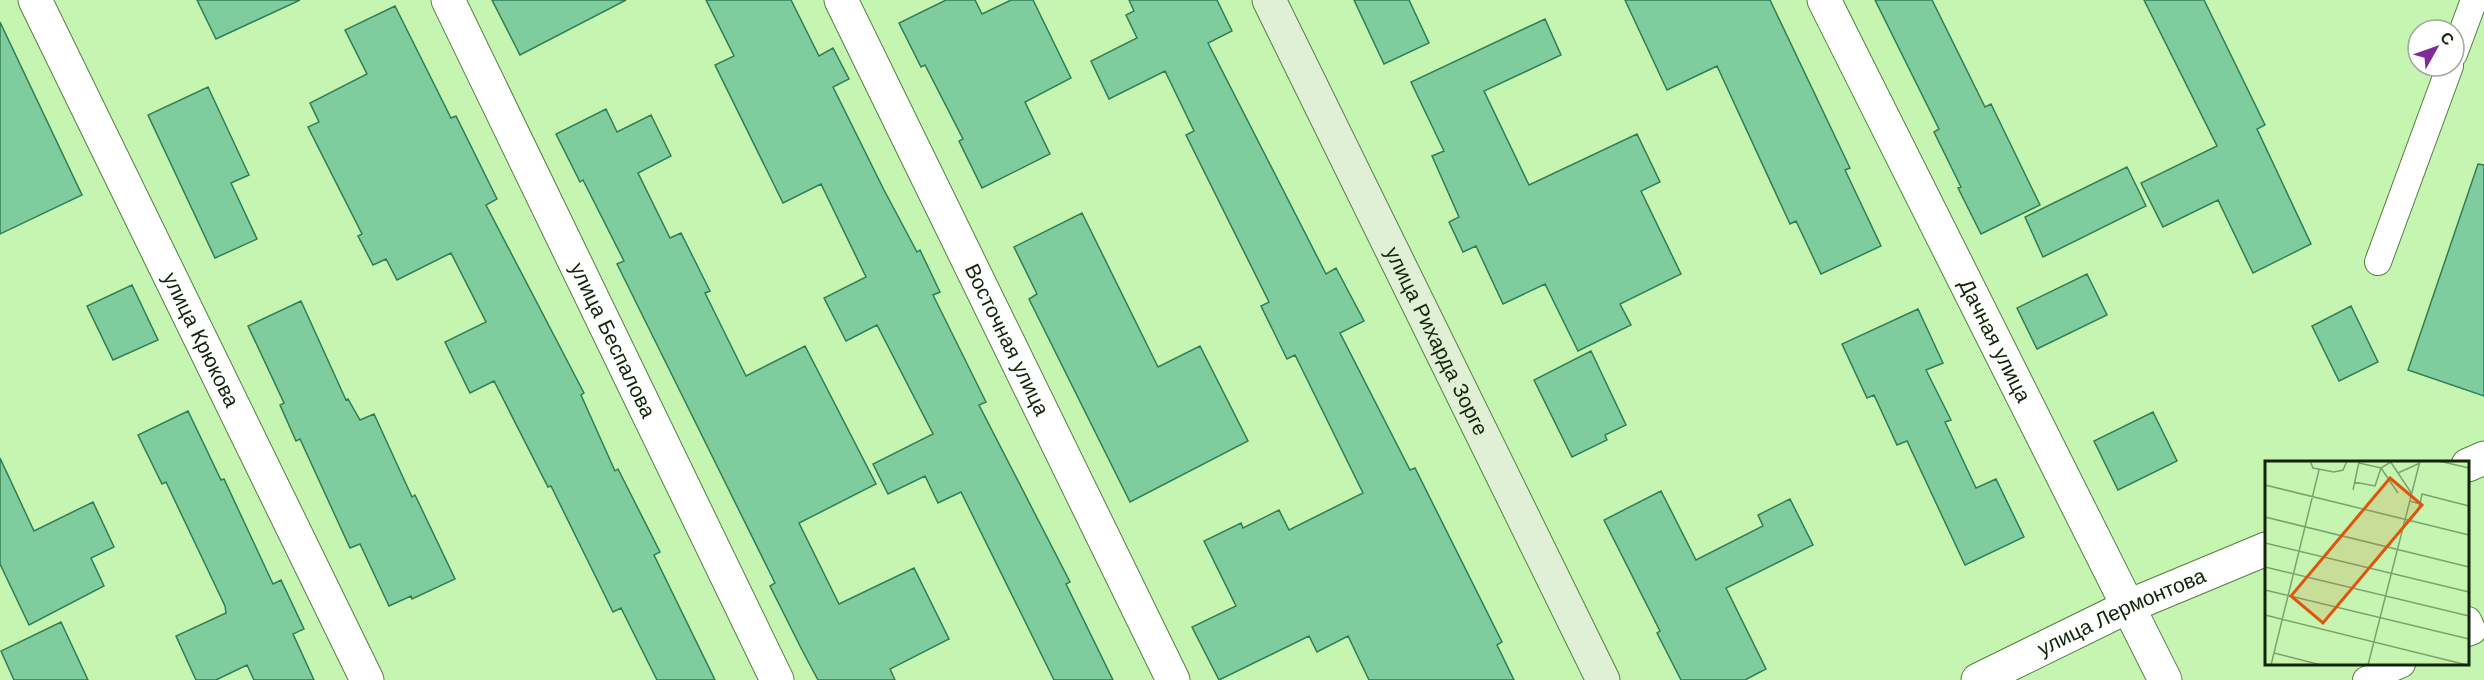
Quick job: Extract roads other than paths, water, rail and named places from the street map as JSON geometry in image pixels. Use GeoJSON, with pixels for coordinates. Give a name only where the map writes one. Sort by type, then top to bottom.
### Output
{"type":"FeatureCollection","features":[{"type":"Feature","properties":{"kind":"street","name":"улица Крюкова"},"geometry":{"type":"LineString","coordinates":[[35,0],[367,680]]}},
{"type":"Feature","properties":{"kind":"street","name":"улица Беспалова"},"geometry":{"type":"LineString","coordinates":[[448,0],[777,680]]}},
{"type":"Feature","properties":{"kind":"street","name":"Восточная улица"},"geometry":{"type":"LineString","coordinates":[[841,0],[1173,680]]}},
{"type":"Feature","properties":{"kind":"street","name":"улица Рихарда Зорге"},"geometry":{"type":"LineString","coordinates":[[1269,0],[1603,680]]}},
{"type":"Feature","properties":{"kind":"street","name":"Дачная улица"},"geometry":{"type":"LineString","coordinates":[[1824,0],[2165,680]]}},
{"type":"Feature","properties":{"kind":"street"},"geometry":{"type":"LineString","coordinates":[[2469,465],[2484,458]]}},
{"type":"Feature","properties":{"kind":"street","name":"улица Лермонтова"},"geometry":{"type":"LineString","coordinates":[[1978,680],[2129,606],[2265,549]]}},
{"type":"Feature","properties":{"kind":"lane"},"geometry":{"type":"LineString","coordinates":[[2466,22],[2474,0]]}},
{"type":"Feature","properties":{"kind":"lane"},"geometry":{"type":"LineString","coordinates":[[2378,262],[2446,78]]}},
{"type":"Feature","properties":{"kind":"lane"},"geometry":{"type":"LineString","coordinates":[[2366,680],[2398,665]]}}]}
